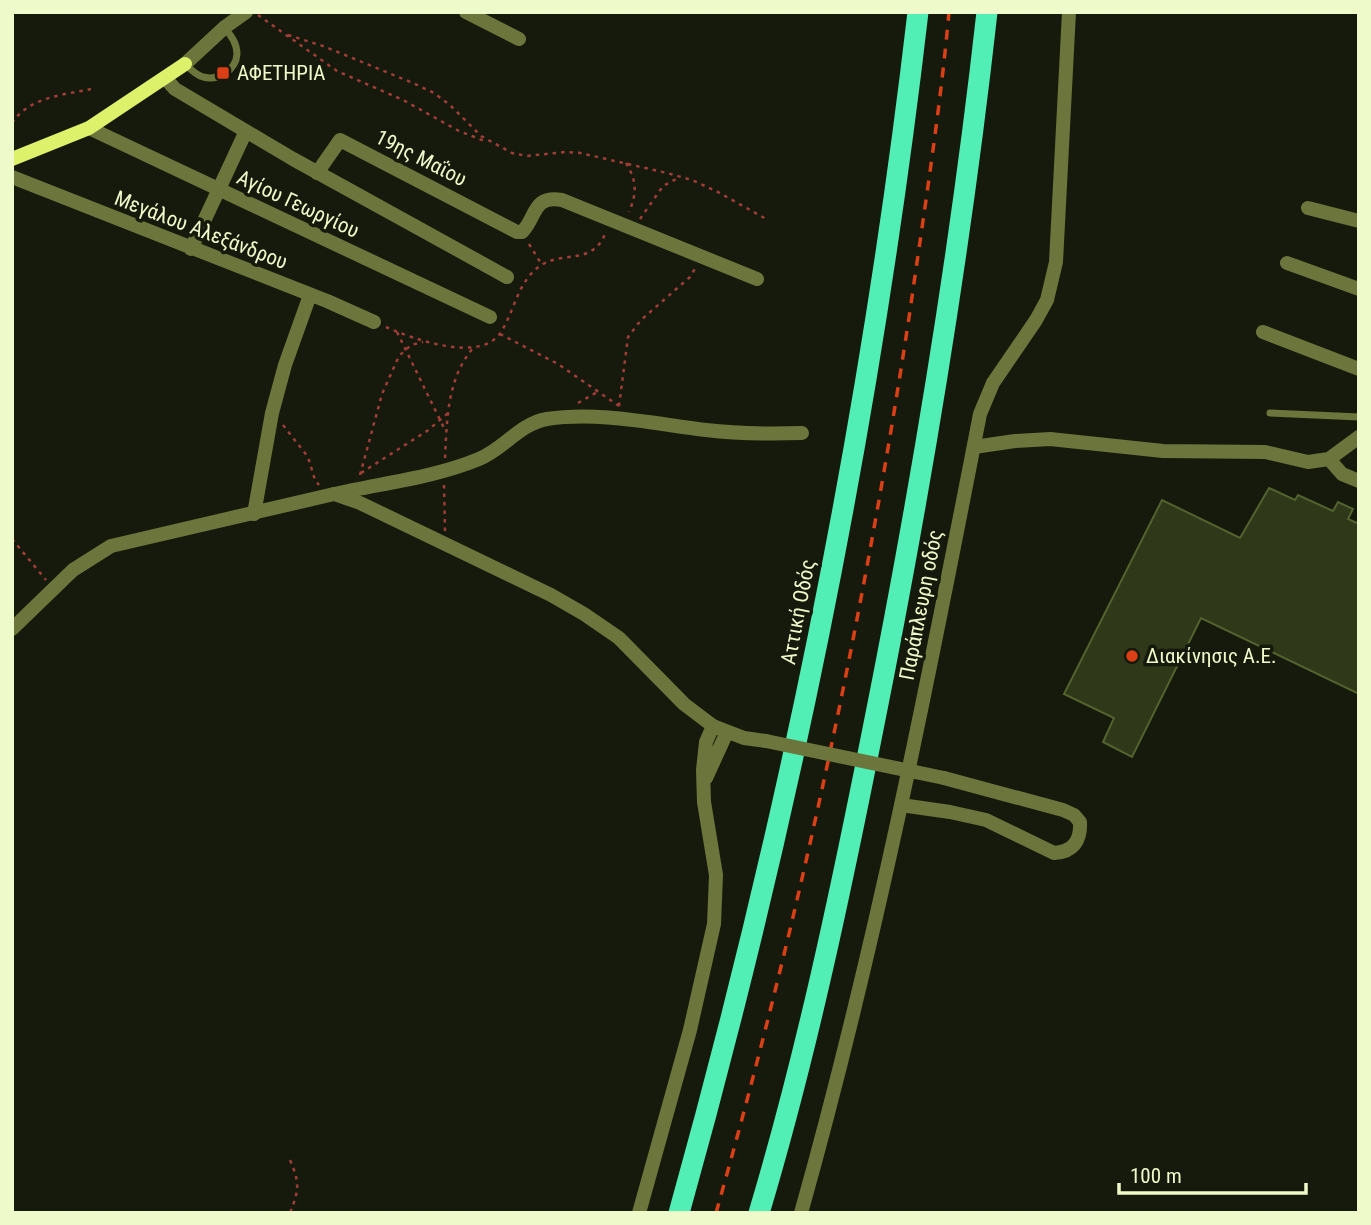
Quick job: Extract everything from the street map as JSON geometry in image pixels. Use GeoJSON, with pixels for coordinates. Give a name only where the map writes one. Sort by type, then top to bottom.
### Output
{"type":"FeatureCollection","features":[{"type":"Feature","properties":{"kind":"highway","name":"Αττική Οδός"},"geometry":{"type":"LineString","coordinates":[[679,1213],[766,874],[822,620],[859,418],[892,212],[918,12]]}},
{"type":"Feature","properties":{"kind":"highway"},"geometry":{"type":"LineString","coordinates":[[760,1213],[842,884],[902,584],[964,208],[987,12]]}},
{"type":"Feature","properties":{"kind":"main road"},"geometry":{"type":"LineString","coordinates":[[12,159],[89,128],[185,64]]}},
{"type":"Feature","properties":{"kind":"street"},"geometry":{"type":"LineString","coordinates":[[185,64],[225,27],[246,12]]}},
{"type":"Feature","properties":{"kind":"street"},"geometry":{"type":"LineString","coordinates":[[466,12],[519,39]]}},
{"type":"Feature","properties":{"kind":"street","name":"Παράπλευρη οδός"},"geometry":{"type":"LineString","coordinates":[[801,1213],[870,943],[901,805],[980,414],[993,383],[1047,300],[1056,262],[1069,12]]}},
{"type":"Feature","properties":{"kind":"street"},"geometry":{"type":"LineString","coordinates":[[165,78],[175,89],[317,173],[507,276]]}},
{"type":"Feature","properties":{"kind":"street","name":"Αγίου Γεωργίου"},"geometry":{"type":"LineString","coordinates":[[89,128],[490,317]]}},
{"type":"Feature","properties":{"kind":"street"},"geometry":{"type":"LineString","coordinates":[[191,249],[246,131]]}},
{"type":"Feature","properties":{"kind":"street","name":"19ης Μαΐου"},"geometry":{"type":"LineString","coordinates":[[317,173],[340,140],[519,232]]}},
{"type":"Feature","properties":{"kind":"street","name":"Μεγάλου Αλεξάνδρου"},"geometry":{"type":"LineString","coordinates":[[12,177],[374,322]]}},
{"type":"Feature","properties":{"kind":"street"},"geometry":{"type":"LineString","coordinates":[[519,232],[527,227],[534,209],[552,198],[757,279]]}},
{"type":"Feature","properties":{"kind":"street"},"geometry":{"type":"LineString","coordinates":[[1308,208],[1359,220]]}},
{"type":"Feature","properties":{"kind":"street"},"geometry":{"type":"LineString","coordinates":[[1287,263],[1359,289]]}},
{"type":"Feature","properties":{"kind":"street"},"geometry":{"type":"LineString","coordinates":[[254,514],[272,414],[285,365],[310,295]]}},
{"type":"Feature","properties":{"kind":"street"},"geometry":{"type":"LineString","coordinates":[[1263,332],[1359,369]]}},
{"type":"Feature","properties":{"kind":"street"},"geometry":{"type":"LineString","coordinates":[[12,629],[73,569],[111,546],[356,489],[407,480],[481,458],[519,430],[537,421],[618,413],[746,434],[802,433]]}},
{"type":"Feature","properties":{"kind":"street"},"geometry":{"type":"LineString","coordinates":[[974,447],[1050,439],[1163,451],[1265,452],[1308,462],[1329,459],[1359,437]]}},
{"type":"Feature","properties":{"kind":"street"},"geometry":{"type":"LineString","coordinates":[[1329,459],[1342,474],[1359,481]]}},
{"type":"Feature","properties":{"kind":"street"},"geometry":{"type":"LineString","coordinates":[[334,494],[352,500],[551,595],[603,626],[619,638],[684,704],[713,726],[766,741],[944,778],[1063,810],[1080,822],[1080,832],[1072,849],[1064,853],[1054,853],[986,820],[901,805]]}},
{"type":"Feature","properties":{"kind":"street"},"geometry":{"type":"LineString","coordinates":[[639,1213],[690,1030],[713,924],[716,875],[704,802],[703,755],[713,726]]}},
{"type":"Feature","properties":{"kind":"street"},"geometry":{"type":"LineString","coordinates":[[704,783],[727,732]]}},
{"type":"Feature","properties":{"kind":"lane"},"geometry":{"type":"LineString","coordinates":[[185,64],[203,77],[216,78],[228,72],[234,65],[237,54],[234,40],[225,27]]}},
{"type":"Feature","properties":{"kind":"lane"},"geometry":{"type":"LineString","coordinates":[[1270,413],[1359,417]]}},
{"type":"Feature","properties":{"kind":"path"},"geometry":{"type":"LineString","coordinates":[[254,12],[337,71],[404,100],[459,131],[512,153],[527,156],[580,153],[680,177],[716,191],[768,220]]}},
{"type":"Feature","properties":{"kind":"path"},"geometry":{"type":"LineString","coordinates":[[288,35],[323,46],[434,93],[493,144]]}},
{"type":"Feature","properties":{"kind":"path"},"geometry":{"type":"LineString","coordinates":[[12,123],[27,107],[42,100],[91,89]]}},
{"type":"Feature","properties":{"kind":"path"},"geometry":{"type":"LineString","coordinates":[[622,224],[635,198],[636,182],[626,163]]}},
{"type":"Feature","properties":{"kind":"path"},"geometry":{"type":"LineString","coordinates":[[374,322],[424,341],[480,347],[499,334],[522,285],[542,265],[585,255],[597,248],[603,239],[622,224],[649,208],[663,186],[680,177]]}},
{"type":"Feature","properties":{"kind":"path"},"geometry":{"type":"LineString","coordinates":[[519,232],[542,265]]}},
{"type":"Feature","properties":{"kind":"path"},"geometry":{"type":"LineString","coordinates":[[618,413],[628,337],[641,320],[690,277],[701,257]]}},
{"type":"Feature","properties":{"kind":"path"},"geometry":{"type":"LineString","coordinates":[[397,332],[446,433]]}},
{"type":"Feature","properties":{"kind":"path"},"geometry":{"type":"LineString","coordinates":[[499,334],[558,364],[618,413]]}},
{"type":"Feature","properties":{"kind":"path"},"geometry":{"type":"LineString","coordinates":[[356,489],[382,394],[399,356],[411,345],[424,341]]}},
{"type":"Feature","properties":{"kind":"path"},"geometry":{"type":"LineString","coordinates":[[446,545],[444,469],[447,414],[453,385],[465,357],[473,348]]}},
{"type":"Feature","properties":{"kind":"path"},"geometry":{"type":"LineString","coordinates":[[272,414],[308,457],[315,480],[334,494]]}},
{"type":"Feature","properties":{"kind":"path"},"geometry":{"type":"LineString","coordinates":[[361,473],[447,414]]}},
{"type":"Feature","properties":{"kind":"path"},"geometry":{"type":"LineString","coordinates":[[12,539],[53,591]]}},
{"type":"Feature","properties":{"kind":"path"},"geometry":{"type":"LineString","coordinates":[[290,1160],[299,1188],[290,1213]]}},
{"type":"Feature","properties":{"kind":"building","name":"Διακίνησις Α.Ε."},"geometry":{"type":"Polygon","coordinates":[[[1269,488],[1295,500],[1298,495],[1333,511],[1338,502],[1353,509],[1348,519],[1359,524],[1359,694],[1201,618],[1132,757],[1103,742],[1114,718],[1064,694],[1162,500],[1240,538],[1269,488]]]}},
{"type":"Feature","properties":{"kind":"railway"},"geometry":{"type":"LineString","coordinates":[[716,1213],[747,1102],[802,878],[851,652],[910,311],[949,12]]}},
{"type":"Feature","properties":{"kind":"place","name":"ΑΦΕΤΗΡΙΑ"},"geometry":{"type":"Point","coordinates":[223,73]}},
{"type":"Feature","properties":{"kind":"place","name":"Διακίνησις Α.Ε."},"geometry":{"type":"Point","coordinates":[1132,656]}}]}
